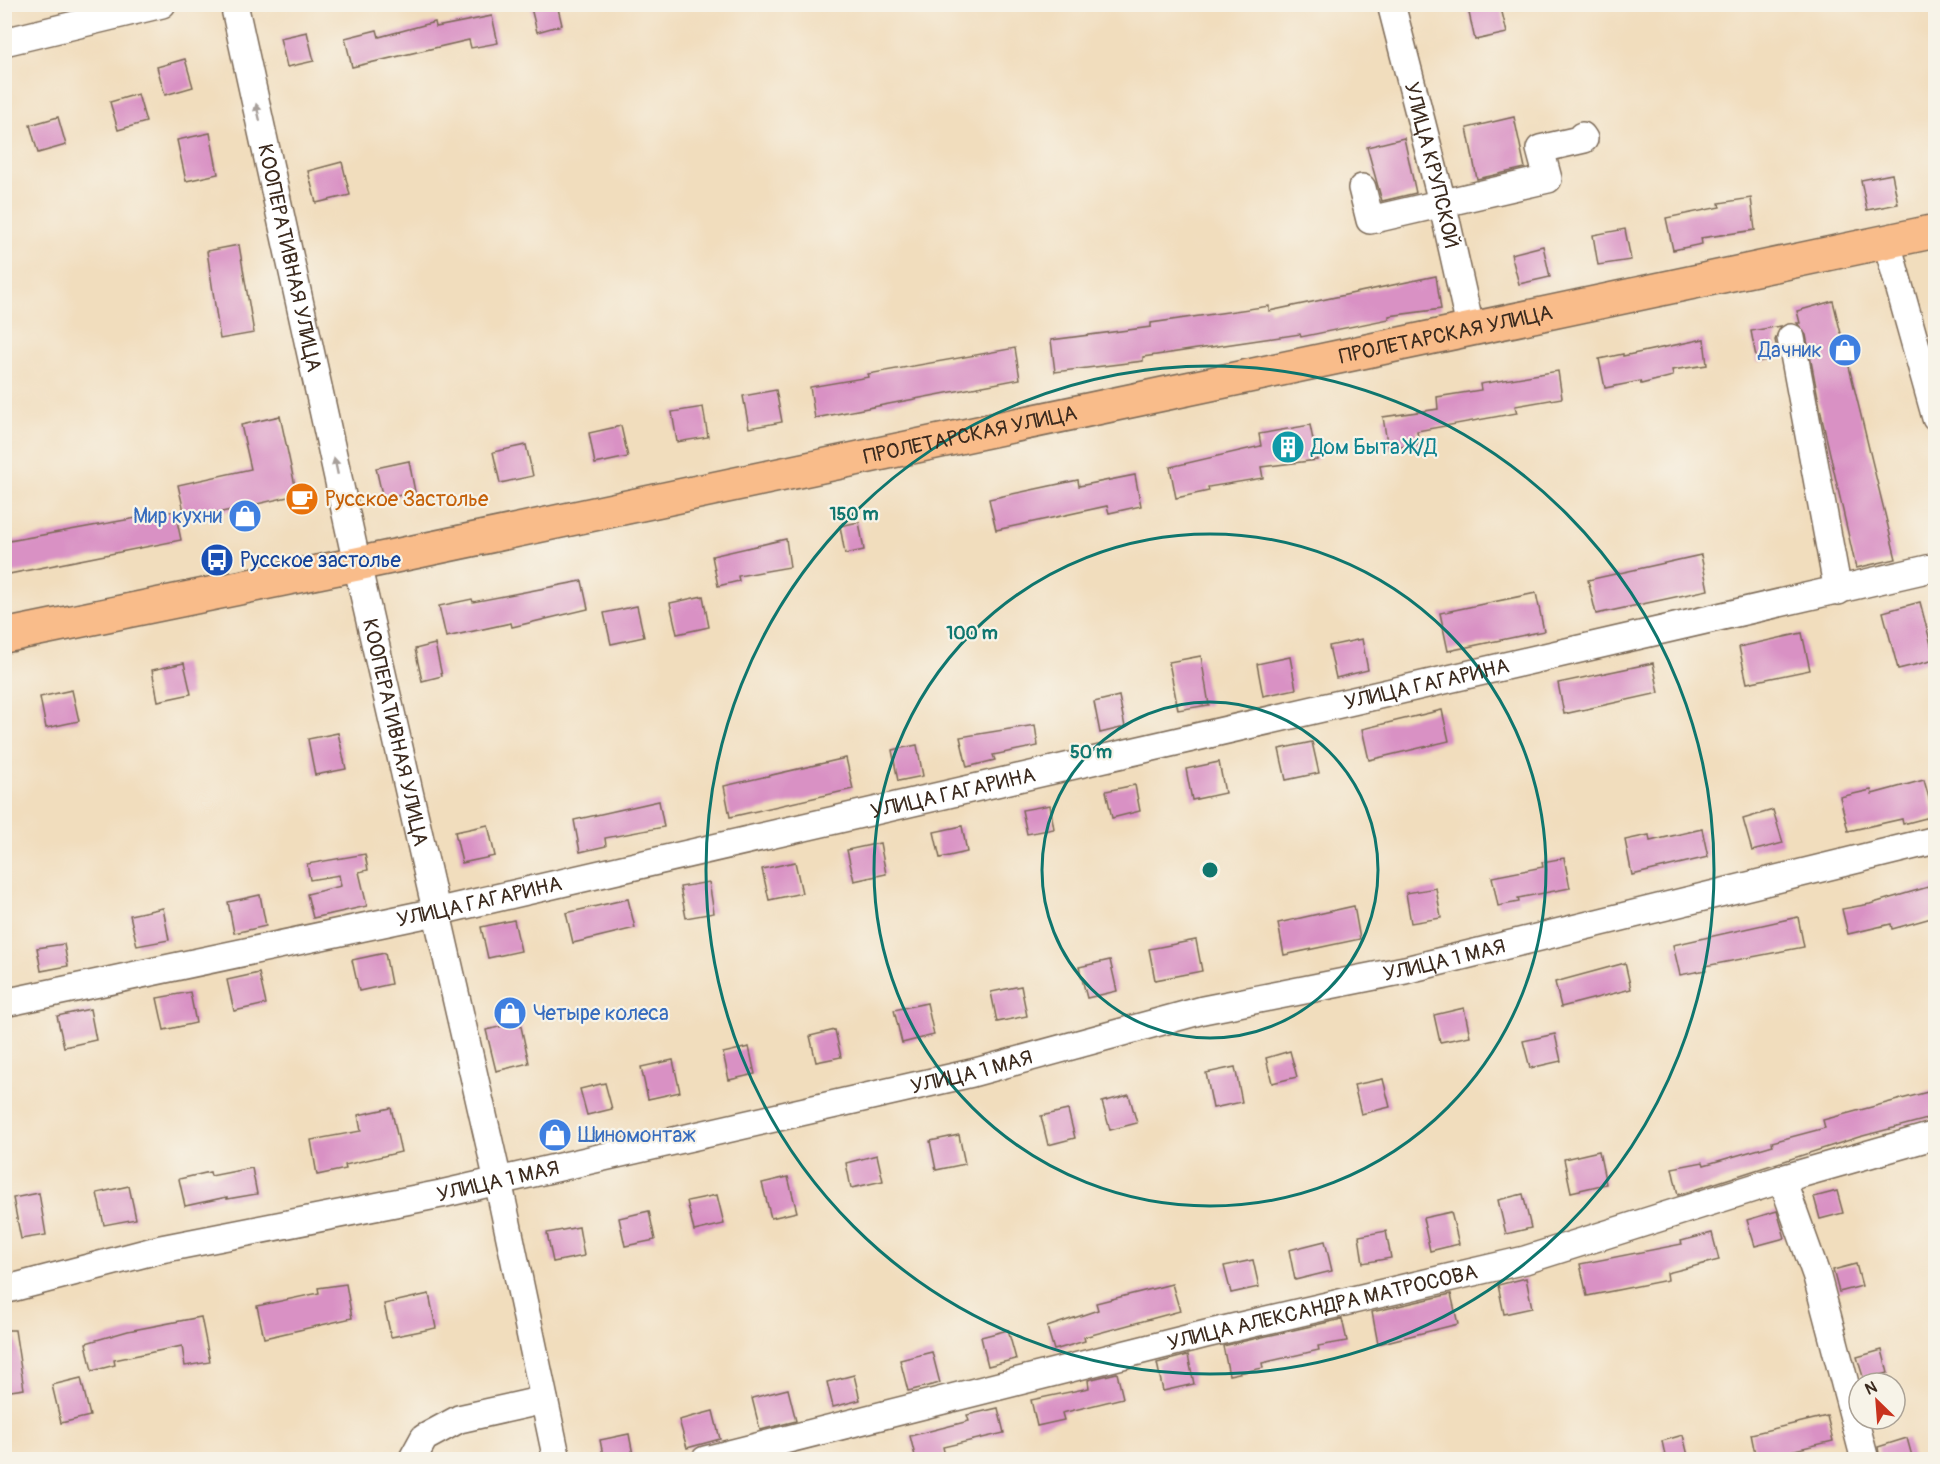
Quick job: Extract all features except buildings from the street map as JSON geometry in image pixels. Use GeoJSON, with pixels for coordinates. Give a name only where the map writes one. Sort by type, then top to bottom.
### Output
{"type":"FeatureCollection","features":[{"type":"Feature","properties":{"kind":"main road","name":"ПРОЛЕТАРСКАЯ УЛИЦА"},"geometry":{"type":"LineString","coordinates":[[4,636],[357,564],[1470,327],[1887,243],[1935,231]]}},
{"type":"Feature","properties":{"kind":"street"},"geometry":{"type":"LineString","coordinates":[[4,42],[162,4]]}},
{"type":"Feature","properties":{"kind":"street","name":"КООПЕРАТИВНАЯ УЛИЦА"},"geometry":{"type":"LineString","coordinates":[[234,4],[435,912],[498,1181],[556,1460]]}},
{"type":"Feature","properties":{"kind":"street","name":"УЛИЦА КРУПСКОЙ"},"geometry":{"type":"LineString","coordinates":[[1391,4],[1442,202],[1470,327]]}},
{"type":"Feature","properties":{"kind":"street"},"geometry":{"type":"LineString","coordinates":[[1362,188],[1370,220],[1548,179],[1540,149],[1584,139],[1582,136]]}},
{"type":"Feature","properties":{"kind":"street"},"geometry":{"type":"LineString","coordinates":[[1887,243],[1934,402]]}},
{"type":"Feature","properties":{"kind":"street"},"geometry":{"type":"LineString","coordinates":[[1791,338],[1839,591]]}},
{"type":"Feature","properties":{"kind":"street","name":"УЛИЦА ГАГАРИНА"},"geometry":{"type":"LineString","coordinates":[[4,1003],[435,912],[1839,591],[1935,567]]}},
{"type":"Feature","properties":{"kind":"street","name":"УЛИЦА 1 МАЯ"},"geometry":{"type":"LineString","coordinates":[[4,1290],[161,1249],[498,1181],[972,1073],[1203,1010],[1405,970],[1935,840]]}},
{"type":"Feature","properties":{"kind":"street","name":"УЛИЦА АЛЕКСАНДРА МАТРОСОВА"},"geometry":{"type":"LineString","coordinates":[[705,1460],[1206,1334],[1525,1260],[1782,1179],[1935,1136]]}},
{"type":"Feature","properties":{"kind":"street"},"geometry":{"type":"LineString","coordinates":[[1782,1179],[1817,1277],[1858,1459]]}},
{"type":"Feature","properties":{"kind":"street"},"geometry":{"type":"LineString","coordinates":[[412,1460],[424,1438],[459,1419],[544,1400]]}},
{"type":"Feature","properties":{"kind":"place","name":"Дачник"},"geometry":{"type":"Point","coordinates":[1845,350]}},
{"type":"Feature","properties":{"kind":"place","name":"Дом Быта Ж/Д"},"geometry":{"type":"Point","coordinates":[1288,447]}},
{"type":"Feature","properties":{"kind":"place","name":"Русское Застолье"},"geometry":{"type":"Point","coordinates":[302,499]}},
{"type":"Feature","properties":{"kind":"place","name":"Мир кухни"},"geometry":{"type":"Point","coordinates":[245,516]}},
{"type":"Feature","properties":{"kind":"place","name":"Русское застолье"},"geometry":{"type":"Point","coordinates":[217,560]}},
{"type":"Feature","properties":{"kind":"place","name":"Четыре колеса"},"geometry":{"type":"Point","coordinates":[510,1013]}},
{"type":"Feature","properties":{"kind":"place","name":"Шиномонтаж"},"geometry":{"type":"Point","coordinates":[555,1135]}}]}
